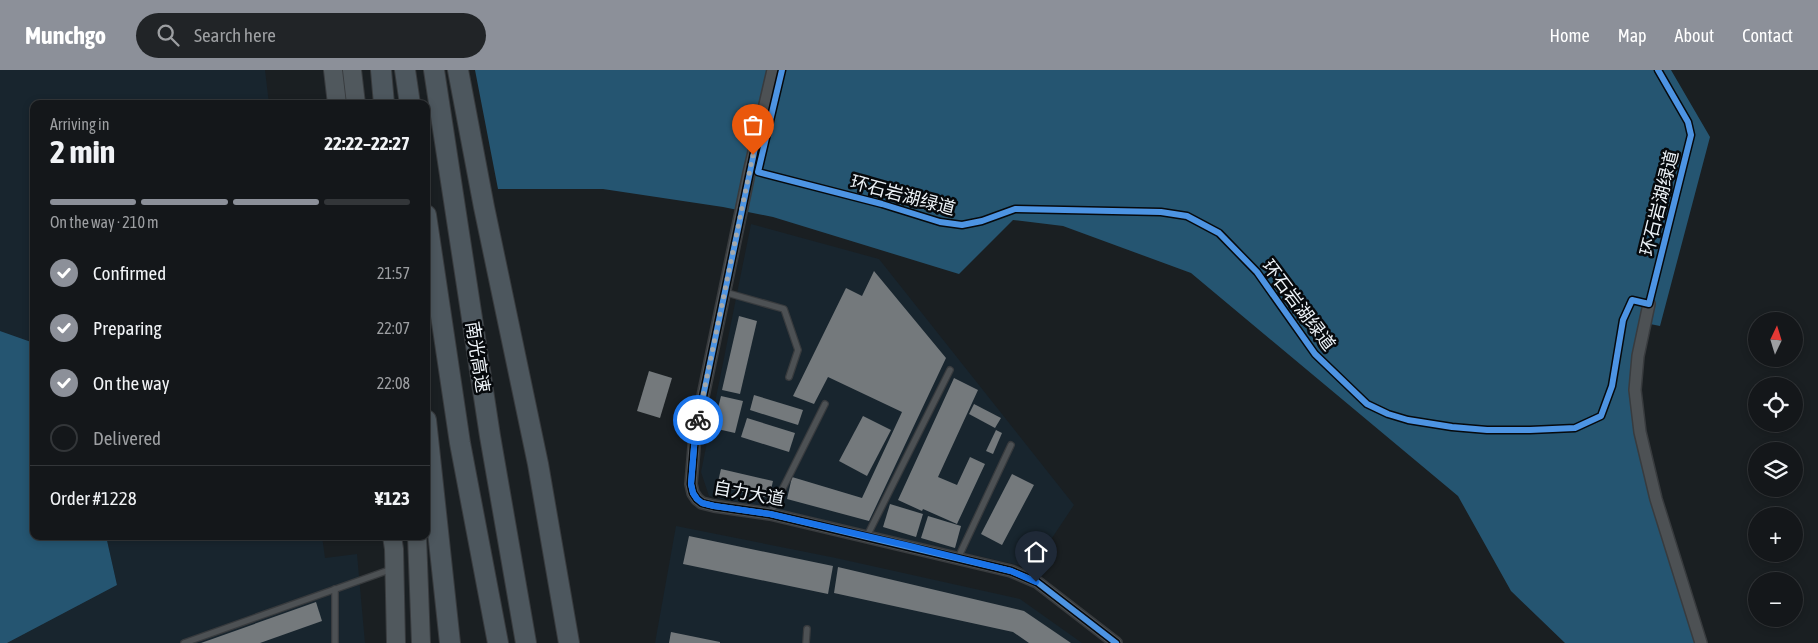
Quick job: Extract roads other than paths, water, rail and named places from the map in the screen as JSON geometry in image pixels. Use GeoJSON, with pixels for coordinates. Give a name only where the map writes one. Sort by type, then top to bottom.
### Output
{"type":"FeatureCollection","features":[{"type":"Feature","properties":{"kind":"highway"},"geometry":{"type":"LineString","coordinates":[[380,70],[384,100]]}},
{"type":"Feature","properties":{"kind":"highway"},"geometry":{"type":"LineString","coordinates":[[404,70],[409,100]]}},
{"type":"Feature","properties":{"kind":"highway","name":"南光高速"},"geometry":{"type":"LineString","coordinates":[[434,70],[490,436],[526,643]]}},
{"type":"Feature","properties":{"kind":"highway"},"geometry":{"type":"LineString","coordinates":[[458,70],[484,207],[538,464],[569,643]]}},
{"type":"Feature","properties":{"kind":"highway","name":"南光高速"},"geometry":{"type":"LineString","coordinates":[[430,242],[460,443],[498,643]]}},
{"type":"Feature","properties":{"kind":"highway"},"geometry":{"type":"LineString","coordinates":[[430,457],[450,643]]}},
{"type":"Feature","properties":{"kind":"main road"},"geometry":{"type":"LineString","coordinates":[[333,70],[337,100]]}},
{"type":"Feature","properties":{"kind":"main road"},"geometry":{"type":"LineString","coordinates":[[352,70],[356,100]]}},
{"type":"Feature","properties":{"kind":"main road"},"geometry":{"type":"LineString","coordinates":[[392,540],[395,568],[396,643]]}},
{"type":"Feature","properties":{"kind":"main road"},"geometry":{"type":"LineString","coordinates":[[417,540],[421,643]]}},
{"type":"Feature","properties":{"kind":"street","name":"自力大道"},"geometry":{"type":"LineString","coordinates":[[773,70],[748,173],[695,435],[691,484],[693,493],[702,503],[714,506],[770,514],[1011,571],[1036,582],[1116,643]]}},
{"type":"Feature","properties":{"kind":"street"},"geometry":{"type":"LineString","coordinates":[[1650,304],[1636,373],[1635,390],[1640,432],[1656,499],[1701,643]]}},
{"type":"Feature","properties":{"kind":"lane"},"geometry":{"type":"LineString","coordinates":[[724,292],[784,309],[798,350],[789,376]]}},
{"type":"Feature","properties":{"kind":"lane"},"geometry":{"type":"LineString","coordinates":[[868,536],[950,370]]}},
{"type":"Feature","properties":{"kind":"lane"},"geometry":{"type":"LineString","coordinates":[[770,514],[825,404]]}},
{"type":"Feature","properties":{"kind":"lane"},"geometry":{"type":"LineString","coordinates":[[958,558],[1011,445]]}},
{"type":"Feature","properties":{"kind":"lane"},"geometry":{"type":"LineString","coordinates":[[184,643],[395,568]]}},
{"type":"Feature","properties":{"kind":"lane"},"geometry":{"type":"LineString","coordinates":[[335,589],[335,643]]}},
{"type":"Feature","properties":{"kind":"lane"},"geometry":{"type":"LineString","coordinates":[[806,643],[808,629]]}}]}
